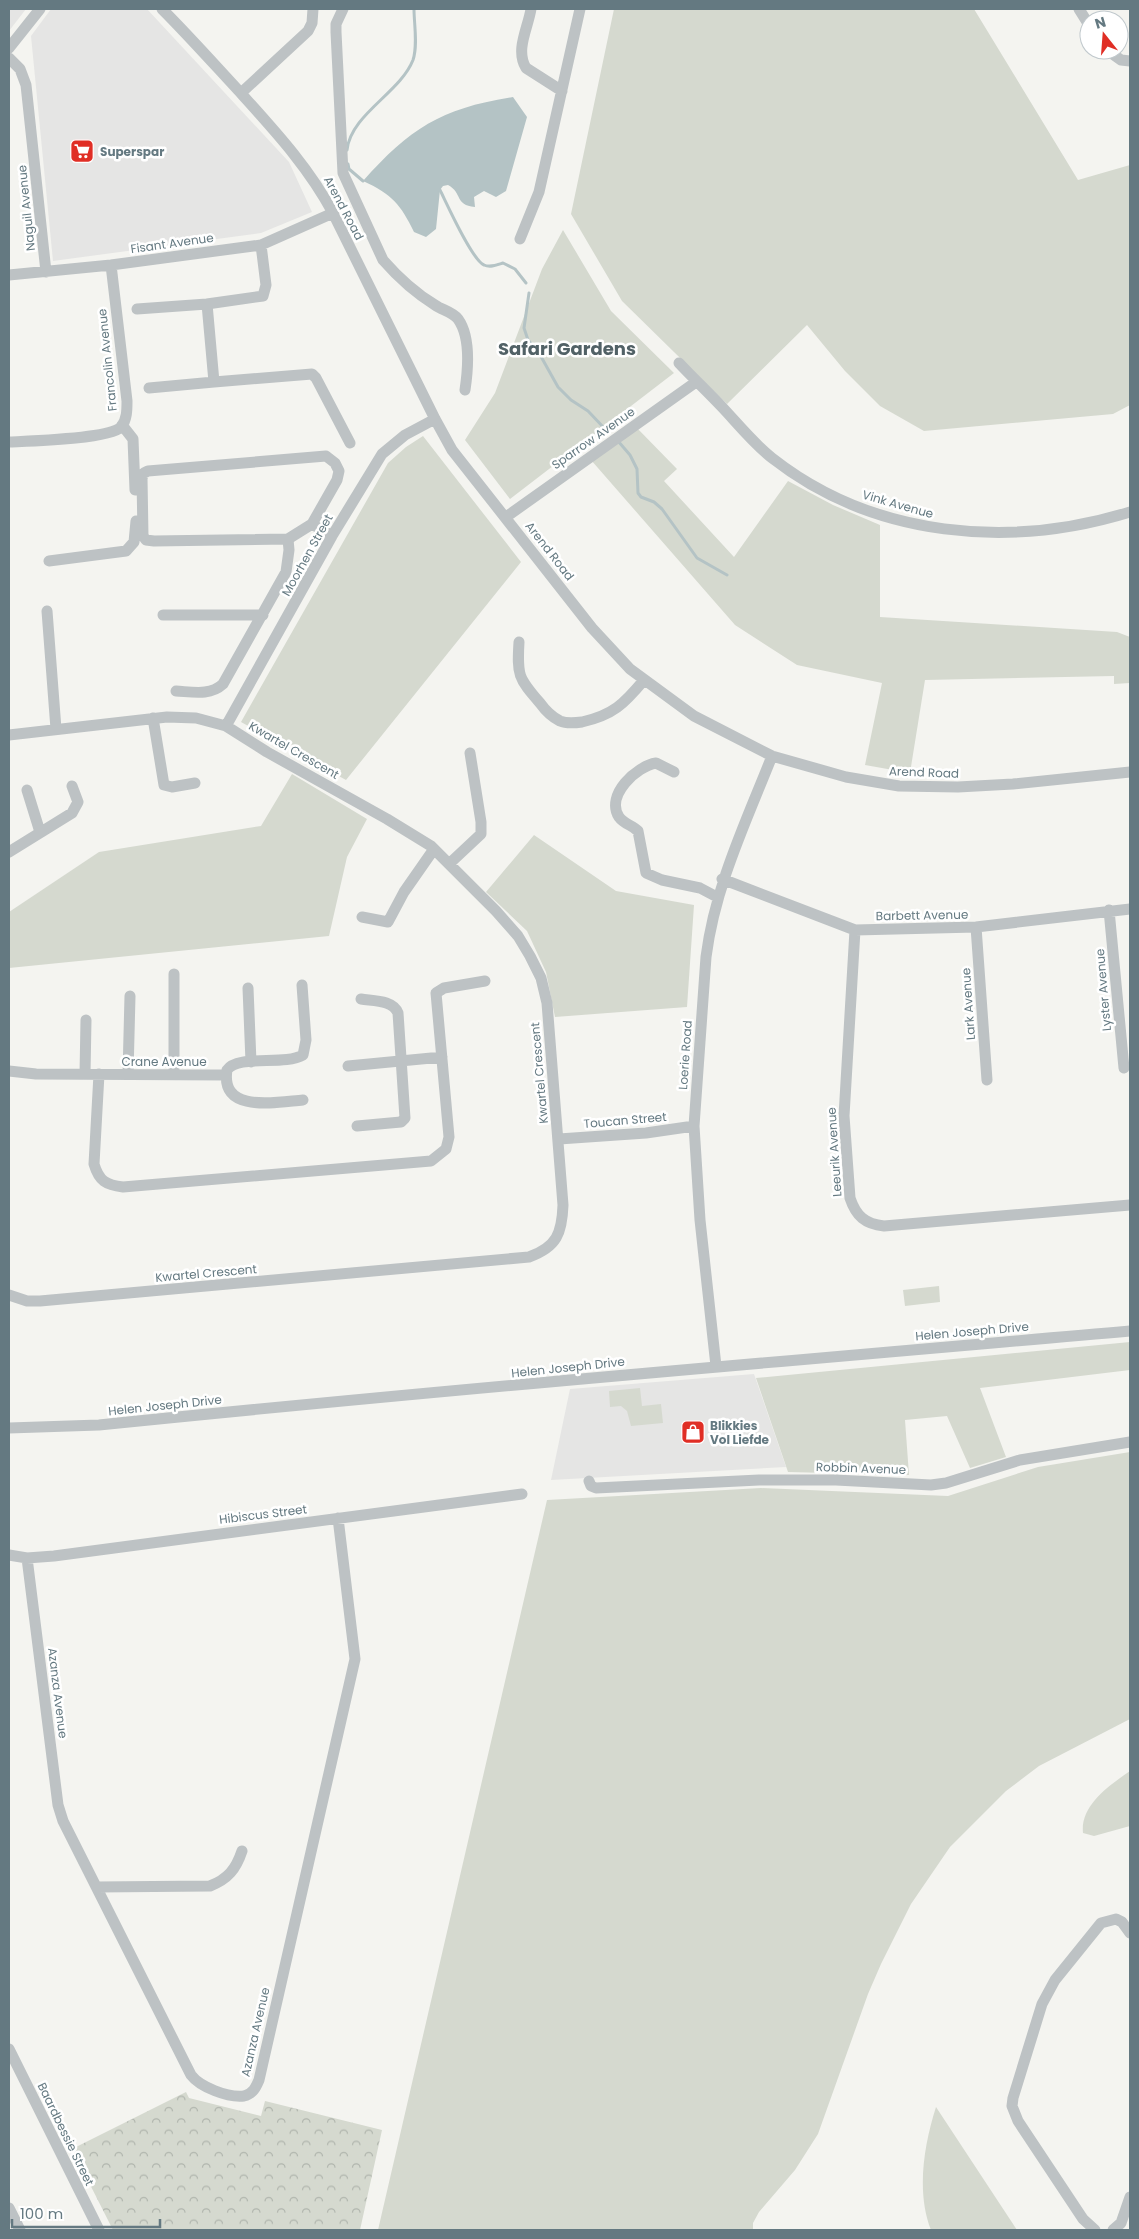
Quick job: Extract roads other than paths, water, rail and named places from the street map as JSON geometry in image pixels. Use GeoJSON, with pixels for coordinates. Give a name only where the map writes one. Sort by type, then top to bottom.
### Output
{"type":"FeatureCollection","features":[{"type":"Feature","properties":{"kind":"street"},"geometry":{"type":"LineString","coordinates":[[9,48],[40,9]]}},
{"type":"Feature","properties":{"kind":"street","name":"Arend Road"},"geometry":{"type":"LineString","coordinates":[[162,9],[241,93],[305,167],[320,189],[435,420],[452,450],[592,628],[644,680],[694,716],[772,756],[846,777],[899,786],[958,787],[1013,784],[1130,772]]}},
{"type":"Feature","properties":{"kind":"street"},"geometry":{"type":"LineString","coordinates":[[241,93],[308,31],[312,23],[313,9]]}},
{"type":"Feature","properties":{"kind":"street"},"geometry":{"type":"LineString","coordinates":[[343,9],[336,24],[343,173],[383,260],[435,305],[458,318],[462,326],[469,362],[465,390]]}},
{"type":"Feature","properties":{"kind":"street"},"geometry":{"type":"LineString","coordinates":[[531,9],[521,49],[522,62],[526,68],[562,91]]}},
{"type":"Feature","properties":{"kind":"street"},"geometry":{"type":"LineString","coordinates":[[520,239],[539,192],[580,9]]}},
{"type":"Feature","properties":{"kind":"street","name":"Naguil Avenue"},"geometry":{"type":"LineString","coordinates":[[9,58],[20,69],[26,85],[46,272]]}},
{"type":"Feature","properties":{"kind":"street","name":"Fisant Avenue"},"geometry":{"type":"LineString","coordinates":[[9,275],[111,265],[261,245],[332,213]]}},
{"type":"Feature","properties":{"kind":"street"},"geometry":{"type":"LineString","coordinates":[[137,309],[207,304],[263,296],[266,285],[261,245]]}},
{"type":"Feature","properties":{"kind":"street","name":"Francolin Avenue"},"geometry":{"type":"LineString","coordinates":[[9,442],[99,435],[122,426],[126,416],[127,401],[111,265]]}},
{"type":"Feature","properties":{"kind":"street"},"geometry":{"type":"LineString","coordinates":[[207,304],[214,382]]}},
{"type":"Feature","properties":{"kind":"street","name":"Vink Avenue"},"geometry":{"type":"LineString","coordinates":[[679,364],[757,445],[774,459],[813,484],[851,504],[893,519],[928,527],[976,533],[1074,526],[1130,512]]}},
{"type":"Feature","properties":{"kind":"street"},"geometry":{"type":"LineString","coordinates":[[149,388],[312,374],[316,378],[350,443]]}},
{"type":"Feature","properties":{"kind":"street","name":"Sparrow Avenue"},"geometry":{"type":"LineString","coordinates":[[506,517],[696,382]]}},
{"type":"Feature","properties":{"kind":"street","name":"Moorhen Street"},"geometry":{"type":"LineString","coordinates":[[226,726],[332,536],[382,454],[405,435],[435,420]]}},
{"type":"Feature","properties":{"kind":"street"},"geometry":{"type":"LineString","coordinates":[[49,562],[120,553],[130,548],[134,542],[136,532],[134,448],[133,439],[122,426]]}},
{"type":"Feature","properties":{"kind":"street"},"geometry":{"type":"LineString","coordinates":[[326,456],[339,470],[337,480],[312,524],[288,538],[146,540],[143,531],[142,478],[144,473],[156,470],[326,456]]}},
{"type":"Feature","properties":{"kind":"street"},"geometry":{"type":"LineString","coordinates":[[312,524],[332,536]]}},
{"type":"Feature","properties":{"kind":"street"},"geometry":{"type":"LineString","coordinates":[[176,691],[206,692],[217,690],[224,684],[286,572],[289,550],[288,538]]}},
{"type":"Feature","properties":{"kind":"street"},"geometry":{"type":"LineString","coordinates":[[47,611],[56,729]]}},
{"type":"Feature","properties":{"kind":"street"},"geometry":{"type":"LineString","coordinates":[[163,615],[263,615]]}},
{"type":"Feature","properties":{"kind":"street"},"geometry":{"type":"LineString","coordinates":[[518,642],[518,668],[525,687],[548,713],[560,721],[572,724],[595,719],[613,712],[627,700],[644,680]]}},
{"type":"Feature","properties":{"kind":"street"},"geometry":{"type":"LineString","coordinates":[[153,718],[164,784],[172,787],[196,783]]}},
{"type":"Feature","properties":{"kind":"street","name":"Kwartel Crescent"},"geometry":{"type":"LineString","coordinates":[[9,735],[153,718],[196,718],[226,726],[267,752],[387,819],[434,849],[496,911],[518,936],[541,978],[547,1002],[563,1205],[561,1228],[557,1239],[549,1247],[529,1257],[40,1301],[27,1301],[9,1295]]}},
{"type":"Feature","properties":{"kind":"street"},"geometry":{"type":"LineString","coordinates":[[449,864],[480,834],[481,822],[470,753]]}},
{"type":"Feature","properties":{"kind":"street","name":"Loerie Road"},"geometry":{"type":"LineString","coordinates":[[716,1366],[700,1220],[694,1126],[706,957],[709,930],[722,879],[772,756]]}},
{"type":"Feature","properties":{"kind":"street"},"geometry":{"type":"LineString","coordinates":[[674,772],[656,763],[642,768],[618,794],[616,801],[617,813],[623,822],[638,831],[646,873],[662,880],[700,888],[717,897]]}},
{"type":"Feature","properties":{"kind":"street"},"geometry":{"type":"LineString","coordinates":[[9,852],[72,813],[78,802],[72,786]]}},
{"type":"Feature","properties":{"kind":"street"},"geometry":{"type":"LineString","coordinates":[[27,790],[40,832]]}},
{"type":"Feature","properties":{"kind":"street"},"geometry":{"type":"LineString","coordinates":[[362,917],[388,922],[404,892],[434,849]]}},
{"type":"Feature","properties":{"kind":"street","name":"Barbett Avenue"},"geometry":{"type":"LineString","coordinates":[[722,879],[855,930],[976,927],[1130,908]]}},
{"type":"Feature","properties":{"kind":"street","name":"Lyster Avenue"},"geometry":{"type":"LineString","coordinates":[[1110,910],[1124,1068]]}},
{"type":"Feature","properties":{"kind":"street","name":"Lark Avenue"},"geometry":{"type":"LineString","coordinates":[[976,927],[987,1080]]}},
{"type":"Feature","properties":{"kind":"street","name":"Leeurik Avenue"},"geometry":{"type":"LineString","coordinates":[[855,930],[844,1116],[850,1198],[854,1210],[860,1217],[870,1224],[884,1226],[1130,1206]]}},
{"type":"Feature","properties":{"kind":"street"},"geometry":{"type":"LineString","coordinates":[[174,974],[174,1074]]}},
{"type":"Feature","properties":{"kind":"street"},"geometry":{"type":"LineString","coordinates":[[99,1074],[94,1164],[97,1175],[103,1182],[123,1187],[431,1161],[446,1149],[448,1137],[436,993],[444,988],[485,981]]}},
{"type":"Feature","properties":{"kind":"street"},"geometry":{"type":"LineString","coordinates":[[302,984],[306,1040],[306,1051],[303,1055],[293,1060],[234,1063],[227,1070],[226,1075],[227,1084],[239,1098],[253,1104],[303,1100]]}},
{"type":"Feature","properties":{"kind":"street"},"geometry":{"type":"LineString","coordinates":[[248,988],[251,1062]]}},
{"type":"Feature","properties":{"kind":"street"},"geometry":{"type":"LineString","coordinates":[[128,1074],[130,996]]}},
{"type":"Feature","properties":{"kind":"street"},"geometry":{"type":"LineString","coordinates":[[357,1126],[403,1120],[402,1061],[396,1007],[386,1003],[362,999]]}},
{"type":"Feature","properties":{"kind":"street"},"geometry":{"type":"LineString","coordinates":[[85,1074],[86,1020]]}},
{"type":"Feature","properties":{"kind":"street"},"geometry":{"type":"LineString","coordinates":[[348,1066],[442,1057]]}},
{"type":"Feature","properties":{"kind":"street","name":"Crane Avenue"},"geometry":{"type":"LineString","coordinates":[[9,1071],[85,1074],[226,1075]]}},
{"type":"Feature","properties":{"kind":"street","name":"Toucan Street"},"geometry":{"type":"LineString","coordinates":[[559,1140],[694,1126]]}},
{"type":"Feature","properties":{"kind":"street","name":"Helen Joseph Drive"},"geometry":{"type":"LineString","coordinates":[[9,1428],[99,1425],[716,1366],[832,1358],[1130,1331]]}},
{"type":"Feature","properties":{"kind":"street","name":"Robbin Avenue"},"geometry":{"type":"LineString","coordinates":[[588,1481],[591,1486],[596,1488],[760,1480],[836,1480],[931,1485],[946,1483],[1020,1460],[1130,1442]]}},
{"type":"Feature","properties":{"kind":"street","name":"Hibiscus Street"},"geometry":{"type":"LineString","coordinates":[[9,1555],[27,1558],[522,1494]]}},
{"type":"Feature","properties":{"kind":"street","name":"Azanza Avenue"},"geometry":{"type":"LineString","coordinates":[[27,1558],[58,1805],[74,1844],[184,2062],[196,2081],[203,2086],[222,2093],[244,2096],[255,2089],[259,2080],[355,1659],[338,1518]]}},
{"type":"Feature","properties":{"kind":"street"},"geometry":{"type":"LineString","coordinates":[[97,1887],[210,1886],[226,1878],[232,1872],[242,1851]]}},
{"type":"Feature","properties":{"kind":"street"},"geometry":{"type":"LineString","coordinates":[[1095,2230],[1083,2219],[1018,2121],[1012,2106],[1042,2004],[1055,1980],[1101,1923],[1116,1919],[1122,1922],[1130,1933]]}},
{"type":"Feature","properties":{"kind":"street","name":"Baardbessie Street"},"geometry":{"type":"LineString","coordinates":[[9,2049],[99,2230]]}},
{"type":"Feature","properties":{"kind":"street"},"geometry":{"type":"LineString","coordinates":[[1112,2230],[1121,2223],[1130,2197]]}},
{"type":"Feature","properties":{"kind":"street"},"geometry":{"type":"LineString","coordinates":[[9,2208],[20,2230]]}},
{"type":"Feature","properties":{"kind":"waterway"},"geometry":{"type":"LineString","coordinates":[[347,150],[350,137],[357,125],[398,83],[407,72],[413,60],[416,41],[414,9]]}},
{"type":"Feature","properties":{"kind":"waterway"},"geometry":{"type":"LineString","coordinates":[[348,164],[349,169],[363,181]]}},
{"type":"Feature","properties":{"kind":"waterway"},"geometry":{"type":"LineString","coordinates":[[440,190],[467,243],[479,261],[489,266],[503,263],[515,269],[526,283]]}},
{"type":"Feature","properties":{"kind":"waterway"},"geometry":{"type":"LineString","coordinates":[[529,293],[524,328],[528,340],[539,353],[558,387],[571,400],[588,411],[606,430]]}},
{"type":"Feature","properties":{"kind":"waterway"},"geometry":{"type":"LineString","coordinates":[[618,441],[630,455],[637,469],[638,493],[641,497],[654,502],[662,509],[697,558],[727,575]]}},
{"type":"Feature","properties":{"kind":"place","name":"Superspar"},"geometry":{"type":"Point","coordinates":[82,151]}},
{"type":"Feature","properties":{"kind":"place","name":"Blikkies Vol Liefde"},"geometry":{"type":"Point","coordinates":[693,1432]}},
{"type":"Feature","properties":{"kind":"district","name":"Safari Gardens"},"geometry":{"type":"Point","coordinates":[567,348]}}]}
